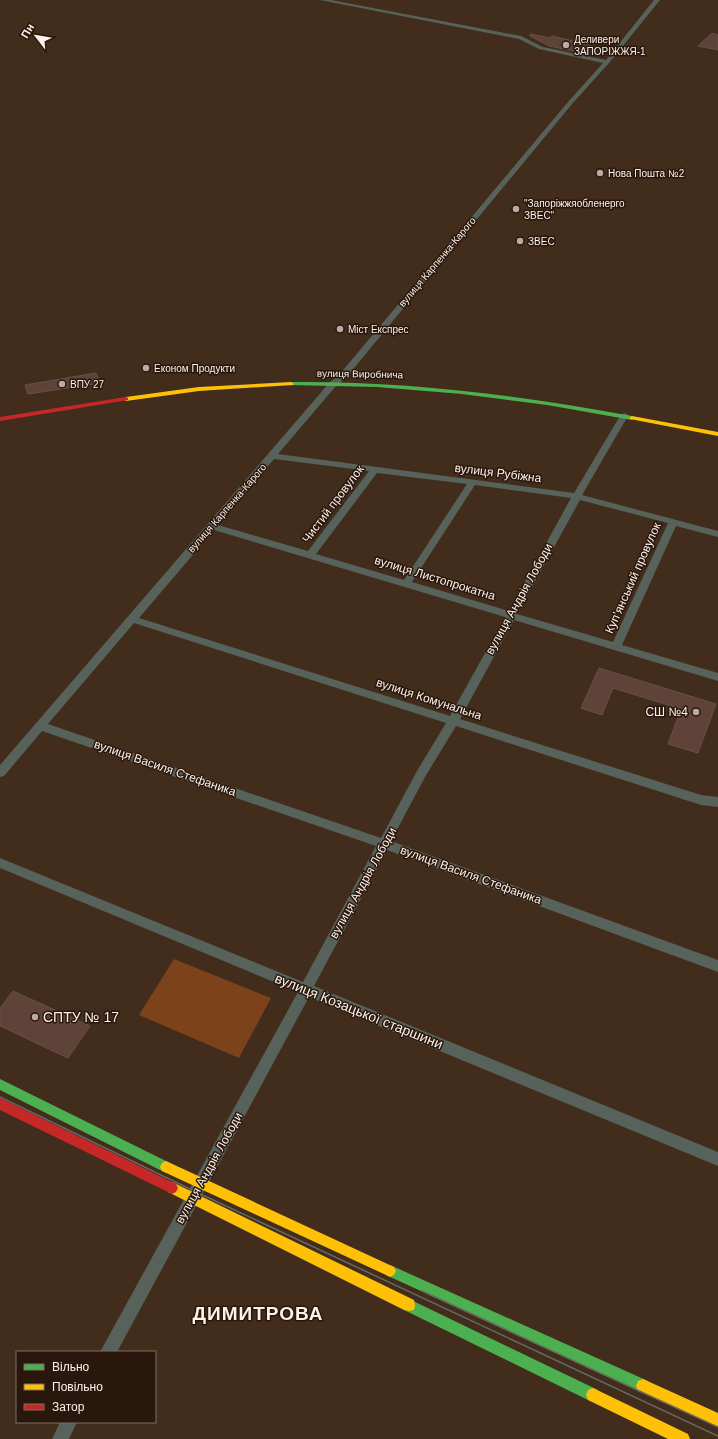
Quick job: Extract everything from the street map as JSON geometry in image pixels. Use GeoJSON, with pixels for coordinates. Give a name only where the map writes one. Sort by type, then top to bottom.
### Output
{"type":"FeatureCollection","features":[{"type":"Feature","properties":{"kind":"main road","name":"вулиця Виробнича"},"geometry":{"type":"LineString","coordinates":[[0,419],[196,390],[227,387],[333,384],[402,386],[538,400],[718,434]]}},
{"type":"Feature","properties":{"kind":"main road"},"geometry":{"type":"LineString","coordinates":[[0,1084],[200,1184],[718,1420]]}},
{"type":"Feature","properties":{"kind":"main road"},"geometry":{"type":"LineString","coordinates":[[0,1104],[193,1197],[683,1439]]}},
{"type":"Feature","properties":{"kind":"street"},"geometry":{"type":"LineString","coordinates":[[324,0],[521,38],[541,48],[607,62]]}},
{"type":"Feature","properties":{"kind":"street","name":"вулиця Карпенка-Карого"},"geometry":{"type":"LineString","coordinates":[[0,773],[333,384],[346,372],[565,108],[621,46],[657,0]]}},
{"type":"Feature","properties":{"kind":"street","name":"вулиця Андрія Лободи"},"geometry":{"type":"LineString","coordinates":[[109,1351],[385,844],[421,774],[453,721],[576,496],[624,416]]}},
{"type":"Feature","properties":{"kind":"street","name":"вулиця Рубіжна"},"geometry":{"type":"LineString","coordinates":[[272,456],[576,496],[718,534]]}},
{"type":"Feature","properties":{"kind":"street","name":"Чистий провулок"},"geometry":{"type":"LineString","coordinates":[[311,554],[375,469]]}},
{"type":"Feature","properties":{"kind":"street"},"geometry":{"type":"LineString","coordinates":[[407,583],[473,482]]}},
{"type":"Feature","properties":{"kind":"street","name":"Куп’янський провулок"},"geometry":{"type":"LineString","coordinates":[[616,646],[673,522]]}},
{"type":"Feature","properties":{"kind":"street","name":"вулиця Листопрокатна"},"geometry":{"type":"LineString","coordinates":[[212,526],[311,554],[718,677]]}},
{"type":"Feature","properties":{"kind":"street","name":"вулиця Комунальна"},"geometry":{"type":"LineString","coordinates":[[132,619],[717,805]]}},
{"type":"Feature","properties":{"kind":"street","name":"вулиця Василя Стефаника"},"geometry":{"type":"LineString","coordinates":[[40,726],[385,844],[718,966]]}},
{"type":"Feature","properties":{"kind":"street","name":"вулиця Козацької старшини"},"geometry":{"type":"LineString","coordinates":[[0,863],[718,1159]]}},
{"type":"Feature","properties":{"kind":"street"},"geometry":{"type":"LineString","coordinates":[[60,1439],[68,1423]]}},
{"type":"Feature","properties":{"kind":"shaded area"},"geometry":{"type":"Polygon","coordinates":[[[174,959],[271,998],[239,1058],[139,1015],[174,959]]]}},
{"type":"Feature","properties":{"kind":"building"},"geometry":{"type":"Polygon","coordinates":[[[712,33],[718,35],[718,50],[698,46],[712,33]]]}},
{"type":"Feature","properties":{"kind":"building","name":"Деливери ЗАПОРІЖЖЯ-1"},"geometry":{"type":"Polygon","coordinates":[[[530,34],[551,38],[552,36],[597,47],[588,54],[549,46],[530,36],[530,34]]]}},
{"type":"Feature","properties":{"kind":"building","name":"ВПУ 27"},"geometry":{"type":"Polygon","coordinates":[[[96,373],[100,383],[28,394],[25,385],[96,373]]]}},
{"type":"Feature","properties":{"kind":"building","name":"СШ №4"},"geometry":{"type":"Polygon","coordinates":[[[599,668],[716,704],[698,753],[668,744],[681,709],[613,688],[602,715],[581,708],[599,668]]]}},
{"type":"Feature","properties":{"kind":"building","name":"СПТУ № 17"},"geometry":{"type":"Polygon","coordinates":[[[13,991],[90,1026],[68,1058],[0,1026],[0,1008],[13,991]]]}},
{"type":"Feature","properties":{"kind":"tram line"},"geometry":{"type":"LineString","coordinates":[[0,1097],[196,1192],[718,1436]]}},
{"type":"Feature","properties":{"kind":"tram line"},"geometry":{"type":"LineString","coordinates":[[422,1291],[718,1427]]}},
{"type":"Feature","properties":{"kind":"traffic: fast"},"geometry":{"type":"LineString","coordinates":[[291,384],[377,385],[462,392],[547,403],[632,418]]}},
{"type":"Feature","properties":{"kind":"traffic: fast"},"geometry":{"type":"LineString","coordinates":[[0,1084],[166,1167]]}},
{"type":"Feature","properties":{"kind":"traffic: fast"},"geometry":{"type":"LineString","coordinates":[[390,1271],[643,1386]]}},
{"type":"Feature","properties":{"kind":"traffic: fast"},"geometry":{"type":"LineString","coordinates":[[409,1305],[593,1395]]}},
{"type":"Feature","properties":{"kind":"traffic: slow"},"geometry":{"type":"LineString","coordinates":[[126,399],[199,389],[291,384]]}},
{"type":"Feature","properties":{"kind":"traffic: slow"},"geometry":{"type":"LineString","coordinates":[[632,418],[718,434]]}},
{"type":"Feature","properties":{"kind":"traffic: slow"},"geometry":{"type":"LineString","coordinates":[[166,1167],[390,1271]]}},
{"type":"Feature","properties":{"kind":"traffic: slow"},"geometry":{"type":"LineString","coordinates":[[172,1188],[409,1305]]}},
{"type":"Feature","properties":{"kind":"traffic: slow"},"geometry":{"type":"LineString","coordinates":[[643,1386],[718,1420]]}},
{"type":"Feature","properties":{"kind":"traffic: slow"},"geometry":{"type":"LineString","coordinates":[[593,1395],[683,1439]]}},
{"type":"Feature","properties":{"kind":"traffic: jam"},"geometry":{"type":"LineString","coordinates":[[0,419],[126,399]]}},
{"type":"Feature","properties":{"kind":"traffic: jam"},"geometry":{"type":"LineString","coordinates":[[0,1104],[172,1188]]}},
{"type":"Feature","properties":{"kind":"place","name":"Деливери ЗАПОРІЖЖЯ-1"},"geometry":{"type":"Point","coordinates":[566,45]}},
{"type":"Feature","properties":{"kind":"place","name":"Нова Пошта №2"},"geometry":{"type":"Point","coordinates":[600,173]}},
{"type":"Feature","properties":{"kind":"place","name":"\"Запоріжжяобленерго ЗВЕС\""},"geometry":{"type":"Point","coordinates":[516,209]}},
{"type":"Feature","properties":{"kind":"place","name":"ЗВЕС"},"geometry":{"type":"Point","coordinates":[520,241]}},
{"type":"Feature","properties":{"kind":"place","name":"Мiст Експрес"},"geometry":{"type":"Point","coordinates":[340,329]}},
{"type":"Feature","properties":{"kind":"place","name":"Економ Продукти"},"geometry":{"type":"Point","coordinates":[146,368]}},
{"type":"Feature","properties":{"kind":"place","name":"ВПУ 27"},"geometry":{"type":"Point","coordinates":[62,384]}},
{"type":"Feature","properties":{"kind":"place","name":"СШ №4"},"geometry":{"type":"Point","coordinates":[696,712]}},
{"type":"Feature","properties":{"kind":"place","name":"СПТУ № 17"},"geometry":{"type":"Point","coordinates":[35,1017]}},
{"type":"Feature","properties":{"kind":"district","name":"ДИМИТРОВА"},"geometry":{"type":"Point","coordinates":[258,1313]}}]}
